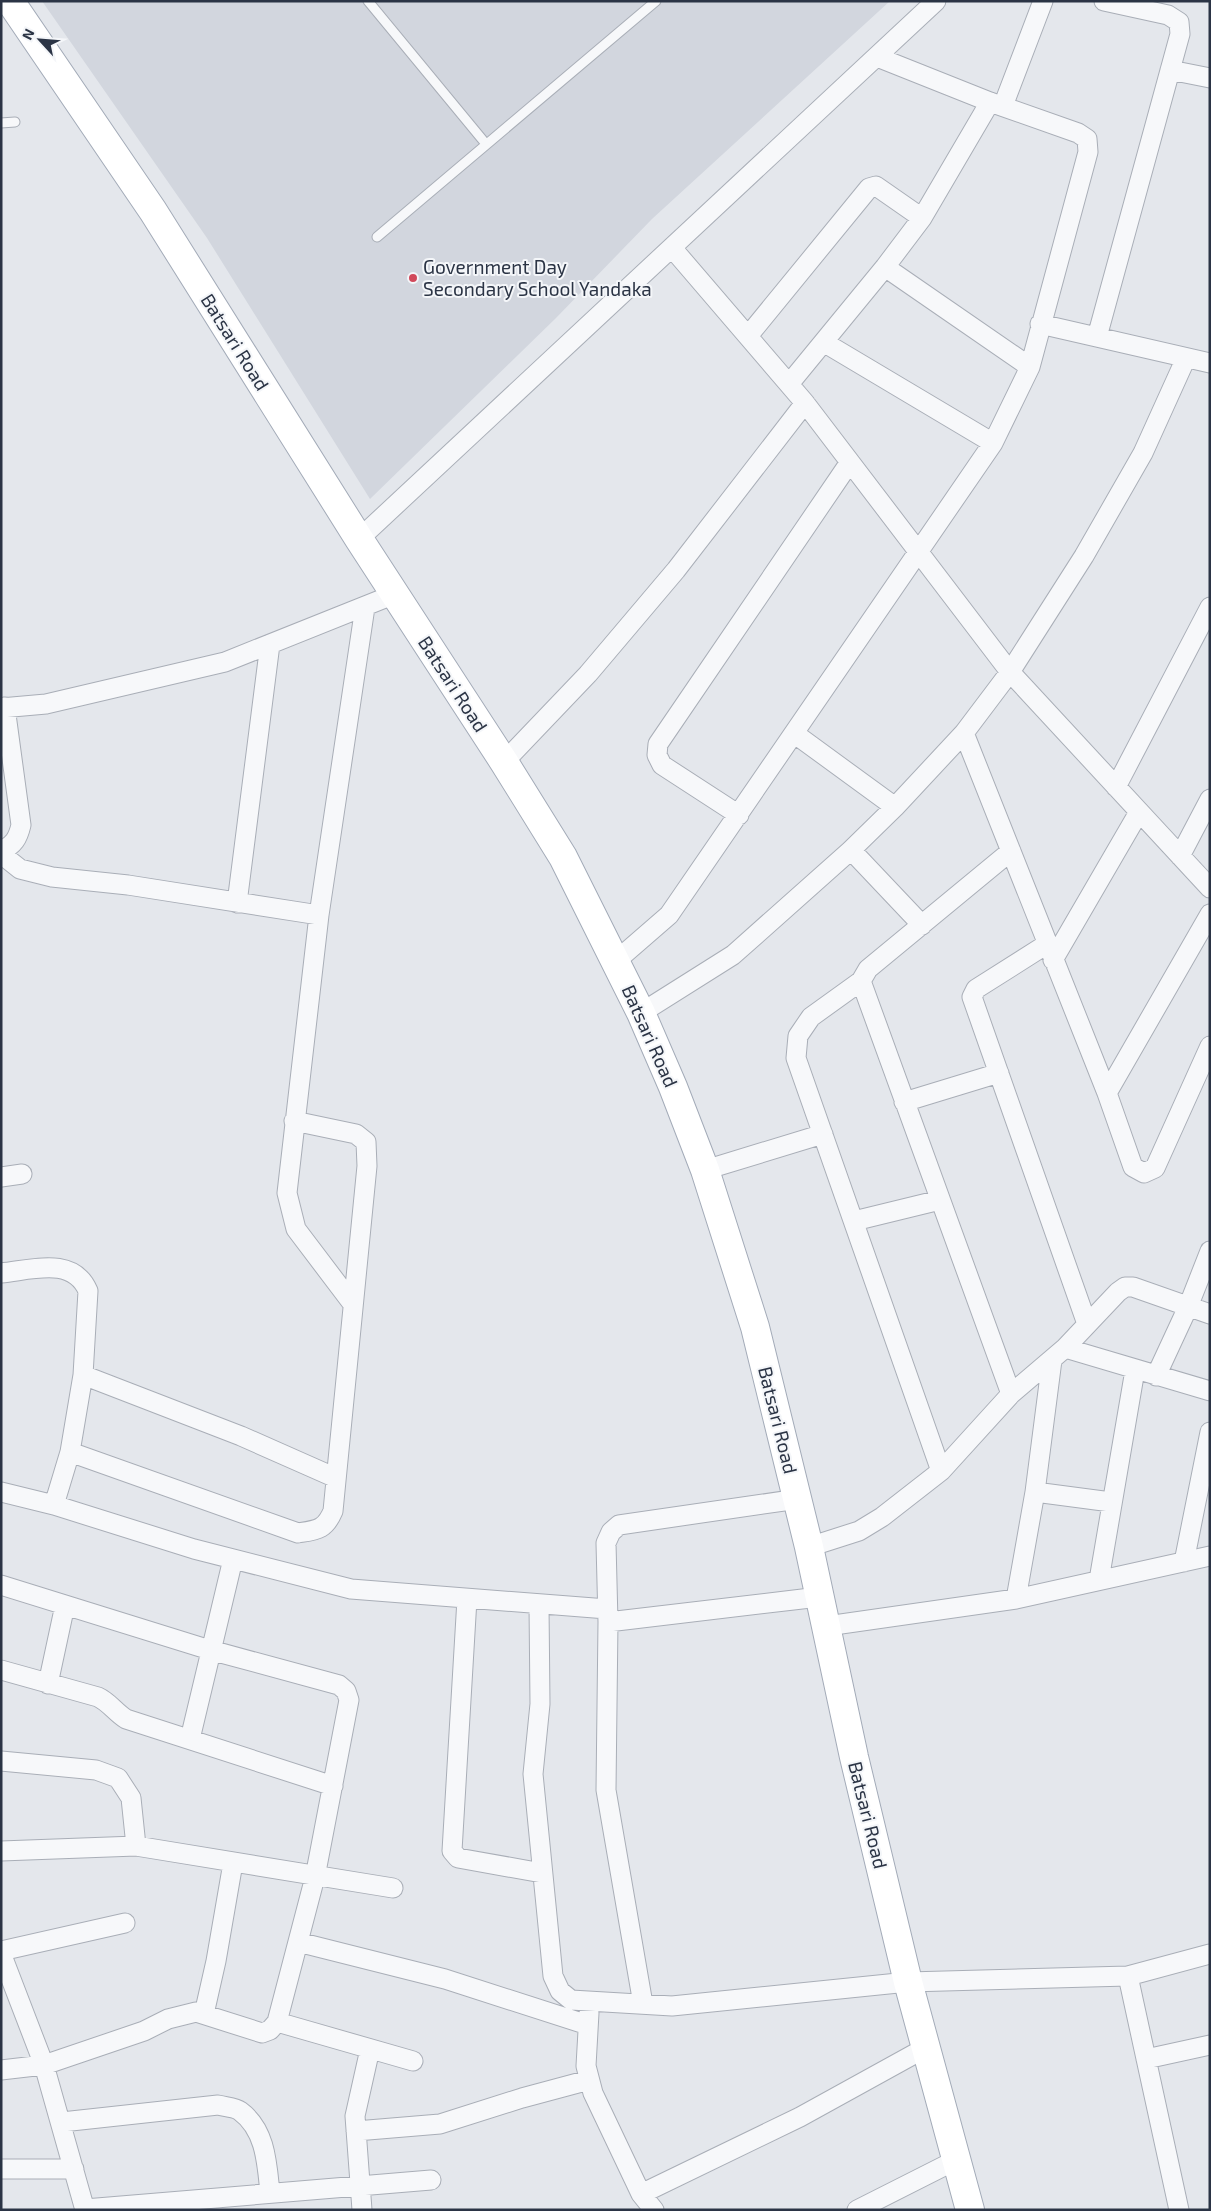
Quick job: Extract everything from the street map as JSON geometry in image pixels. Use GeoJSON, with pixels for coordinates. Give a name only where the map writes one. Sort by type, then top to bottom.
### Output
{"type":"FeatureCollection","features":[{"type":"Feature","properties":{"kind":"main road","name":"Batsari Road"},"geometry":{"type":"LineString","coordinates":[[10,1],[153,210],[359,539],[504,762],[563,857],[641,1013],[705,1170],[755,1327],[798,1499],[854,1756],[908,1982],[927,2046],[970,2210]]}},
{"type":"Feature","properties":{"kind":"street"},"geometry":{"type":"LineString","coordinates":[[359,539],[673,249],[936,1]]}},
{"type":"Feature","properties":{"kind":"street"},"geometry":{"type":"LineString","coordinates":[[789,384],[825,343],[886,267],[922,218],[997,104],[1043,1]]}},
{"type":"Feature","properties":{"kind":"street"},"geometry":{"type":"LineString","coordinates":[[1098,337],[1180,34],[1179,22],[1168,15],[1104,1]]}},
{"type":"Feature","properties":{"kind":"street"},"geometry":{"type":"LineString","coordinates":[[616,960],[669,915],[795,734],[992,443],[1030,367],[1040,324],[1088,152],[1086,139],[1078,133],[876,57]]}},
{"type":"Feature","properties":{"kind":"street"},"geometry":{"type":"LineString","coordinates":[[1170,70],[1210,78]]}},
{"type":"Feature","properties":{"kind":"street"},"geometry":{"type":"LineString","coordinates":[[748,336],[869,188],[876,186],[922,218]]}},
{"type":"Feature","properties":{"kind":"street"},"geometry":{"type":"LineString","coordinates":[[673,249],[805,403],[1010,672],[1210,888]]}},
{"type":"Feature","properties":{"kind":"street"},"geometry":{"type":"LineString","coordinates":[[886,267],[1030,367]]}},
{"type":"Feature","properties":{"kind":"street"},"geometry":{"type":"LineString","coordinates":[[1040,324],[1186,358],[1208,359]]}},
{"type":"Feature","properties":{"kind":"street"},"geometry":{"type":"LineString","coordinates":[[825,343],[992,443]]}},
{"type":"Feature","properties":{"kind":"street"},"geometry":{"type":"LineString","coordinates":[[641,1013],[734,956],[851,850],[895,807],[964,733],[1010,672],[1084,556],[1143,453],[1186,358]]}},
{"type":"Feature","properties":{"kind":"street"},"geometry":{"type":"LineString","coordinates":[[504,762],[588,674],[670,577],[805,403]]}},
{"type":"Feature","properties":{"kind":"street"},"geometry":{"type":"LineString","coordinates":[[738,815],[662,765],[657,755],[658,744],[850,462]]}},
{"type":"Feature","properties":{"kind":"street"},"geometry":{"type":"LineString","coordinates":[[319,915],[128,885],[52,877],[20,870],[1,852],[11,847],[15,842],[21,825],[3,708],[46,704],[225,662],[394,594]]}},
{"type":"Feature","properties":{"kind":"street"},"geometry":{"type":"LineString","coordinates":[[352,1303],[296,1229],[287,1193],[319,915],[365,606]]}},
{"type":"Feature","properties":{"kind":"street"},"geometry":{"type":"LineString","coordinates":[[1116,787],[1210,606]]}},
{"type":"Feature","properties":{"kind":"street"},"geometry":{"type":"LineString","coordinates":[[237,902],[270,644]]}},
{"type":"Feature","properties":{"kind":"street"},"geometry":{"type":"LineString","coordinates":[[964,733],[1107,1093],[1133,1167],[1144,1173],[1156,1168],[1210,1046]]}},
{"type":"Feature","properties":{"kind":"street"},"geometry":{"type":"LineString","coordinates":[[795,734],[895,807]]}},
{"type":"Feature","properties":{"kind":"street"},"geometry":{"type":"LineString","coordinates":[[1180,856],[1210,798]]}},
{"type":"Feature","properties":{"kind":"street"},"geometry":{"type":"LineString","coordinates":[[1087,1324],[972,998],[973,993],[1050,952],[1139,812]]}},
{"type":"Feature","properties":{"kind":"street"},"geometry":{"type":"LineString","coordinates":[[851,850],[922,925]]}},
{"type":"Feature","properties":{"kind":"street"},"geometry":{"type":"LineString","coordinates":[[942,1471],[796,1058],[798,1036],[811,1017],[861,981],[868,969],[1010,851]]}},
{"type":"Feature","properties":{"kind":"street"},"geometry":{"type":"LineString","coordinates":[[1107,1093],[1210,914]]}},
{"type":"Feature","properties":{"kind":"street"},"geometry":{"type":"LineString","coordinates":[[861,981],[1011,1394]]}},
{"type":"Feature","properties":{"kind":"street"},"geometry":{"type":"LineString","coordinates":[[904,1102],[998,1073]]}},
{"type":"Feature","properties":{"kind":"street"},"geometry":{"type":"LineString","coordinates":[[70,1452],[298,1533],[316,1530],[328,1523],[333,1511],[367,1166],[366,1142],[356,1134],[294,1121]]}},
{"type":"Feature","properties":{"kind":"street"},"geometry":{"type":"LineString","coordinates":[[705,1170],[823,1134]]}},
{"type":"Feature","properties":{"kind":"street"},"geometry":{"type":"LineString","coordinates":[[1,1177],[22,1174]]}},
{"type":"Feature","properties":{"kind":"street"},"geometry":{"type":"LineString","coordinates":[[854,1221],[940,1200]]}},
{"type":"Feature","properties":{"kind":"street"},"geometry":{"type":"LineString","coordinates":[[1156,1376],[1188,1307],[1210,1251]]}},
{"type":"Feature","properties":{"kind":"street"},"geometry":{"type":"LineString","coordinates":[[1,1273],[59,1267],[72,1271],[83,1280],[88,1291],[83,1375],[70,1452],[54,1505]]}},
{"type":"Feature","properties":{"kind":"street"},"geometry":{"type":"LineString","coordinates":[[809,1547],[858,1531],[882,1518],[942,1471],[1011,1394],[1058,1354],[1125,1287],[1133,1287],[1210,1314]]}},
{"type":"Feature","properties":{"kind":"street"},"geometry":{"type":"LineString","coordinates":[[1058,1354],[1135,1370],[1210,1391]]}},
{"type":"Feature","properties":{"kind":"street"},"geometry":{"type":"LineString","coordinates":[[1016,1599],[1058,1354]]}},
{"type":"Feature","properties":{"kind":"street"},"geometry":{"type":"LineString","coordinates":[[1099,1580],[1135,1370]]}},
{"type":"Feature","properties":{"kind":"street"},"geometry":{"type":"LineString","coordinates":[[83,1375],[241,1436],[336,1478]]}},
{"type":"Feature","properties":{"kind":"street"},"geometry":{"type":"LineString","coordinates":[[1184,1562],[1210,1432]]}},
{"type":"Feature","properties":{"kind":"street"},"geometry":{"type":"LineString","coordinates":[[1,1492],[54,1505],[233,1559],[351,1589],[373,1592],[539,1605],[608,1616],[819,1597]]}},
{"type":"Feature","properties":{"kind":"street"},"geometry":{"type":"LineString","coordinates":[[1035,1492],[1111,1502]]}},
{"type":"Feature","properties":{"kind":"street"},"geometry":{"type":"LineString","coordinates":[[643,2004],[606,1790],[608,1616],[606,1543],[611,1532],[619,1525],[798,1499]]}},
{"type":"Feature","properties":{"kind":"street"},"geometry":{"type":"LineString","coordinates":[[827,1626],[1016,1599],[1210,1556]]}},
{"type":"Feature","properties":{"kind":"street"},"geometry":{"type":"LineString","coordinates":[[190,1739],[233,1559]]}},
{"type":"Feature","properties":{"kind":"street"},"geometry":{"type":"LineString","coordinates":[[1,1585],[210,1650],[339,1685],[346,1691],[349,1700],[315,1877],[277,2022],[270,2030],[262,2033],[196,2012],[168,2019],[144,2030],[44,2065],[1,2070]]}},
{"type":"Feature","properties":{"kind":"street"},"geometry":{"type":"LineString","coordinates":[[467,1600],[452,1851],[458,1858],[542,1873]]}},
{"type":"Feature","properties":{"kind":"street"},"geometry":{"type":"LineString","coordinates":[[48,1684],[65,1605]]}},
{"type":"Feature","properties":{"kind":"street"},"geometry":{"type":"LineString","coordinates":[[539,1605],[540,1704],[533,1774],[554,1976],[560,1991],[571,2000],[672,2006],[908,1982],[1128,1976],[1210,1954]]}},
{"type":"Feature","properties":{"kind":"street"},"geometry":{"type":"LineString","coordinates":[[1,1670],[98,1697],[107,1702],[113,1711],[126,1719],[333,1786]]}},
{"type":"Feature","properties":{"kind":"street"},"geometry":{"type":"LineString","coordinates":[[1,1761],[96,1770],[118,1778],[131,1798],[136,1846]]}},
{"type":"Feature","properties":{"kind":"street"},"geometry":{"type":"LineString","coordinates":[[1,1851],[136,1846],[315,1877],[393,1888]]}},
{"type":"Feature","properties":{"kind":"street"},"geometry":{"type":"LineString","coordinates":[[204,2014],[216,1961],[233,1863]]}},
{"type":"Feature","properties":{"kind":"street"},"geometry":{"type":"LineString","coordinates":[[125,1923],[1,1952],[44,2065],[62,2122],[85,2209],[431,2180]]}},
{"type":"Feature","properties":{"kind":"street"},"geometry":{"type":"LineString","coordinates":[[298,1942],[445,1979],[588,2025]]}},
{"type":"Feature","properties":{"kind":"street"},"geometry":{"type":"LineString","coordinates":[[1128,1976],[1179,2210]]}},
{"type":"Feature","properties":{"kind":"street"},"geometry":{"type":"LineString","coordinates":[[589,2002],[586,2066],[589,2080],[615,2143],[648,2205],[927,2046]]}},
{"type":"Feature","properties":{"kind":"street"},"geometry":{"type":"LineString","coordinates":[[277,2022],[413,2061]]}},
{"type":"Feature","properties":{"kind":"street"},"geometry":{"type":"LineString","coordinates":[[1146,2059],[1210,2045]]}},
{"type":"Feature","properties":{"kind":"street"},"geometry":{"type":"LineString","coordinates":[[362,2210],[355,2116],[358,2093],[370,2049]]}},
{"type":"Feature","properties":{"kind":"street"},"geometry":{"type":"LineString","coordinates":[[356,2131],[440,2124],[522,2098],[589,2080]]}},
{"type":"Feature","properties":{"kind":"street"},"geometry":{"type":"LineString","coordinates":[[62,2122],[218,2105],[239,2110],[251,2122],[265,2149],[270,2193]]}},
{"type":"Feature","properties":{"kind":"street"},"geometry":{"type":"LineString","coordinates":[[857,2210],[956,2160]]}},
{"type":"Feature","properties":{"kind":"street"},"geometry":{"type":"LineString","coordinates":[[1,2169],[74,2169]]}},
{"type":"Feature","properties":{"kind":"lane"},"geometry":{"type":"LineString","coordinates":[[368,1],[486,144]]}},
{"type":"Feature","properties":{"kind":"lane"},"geometry":{"type":"LineString","coordinates":[[377,237],[656,1]]}},
{"type":"Feature","properties":{"kind":"lane"},"geometry":{"type":"LineString","coordinates":[[1,123],[15,122]]}},
{"type":"Feature","properties":{"kind":"shaded area","name":"Government Day Secondary School Yandaka"},"geometry":{"type":"Polygon","coordinates":[[[42,1],[890,1],[652,219],[556,318],[370,499],[207,238],[42,1]]]}},
{"type":"Feature","properties":{"kind":"place","name":"Government Day Secondary School Yandaka"},"geometry":{"type":"Point","coordinates":[413,278]}}]}
